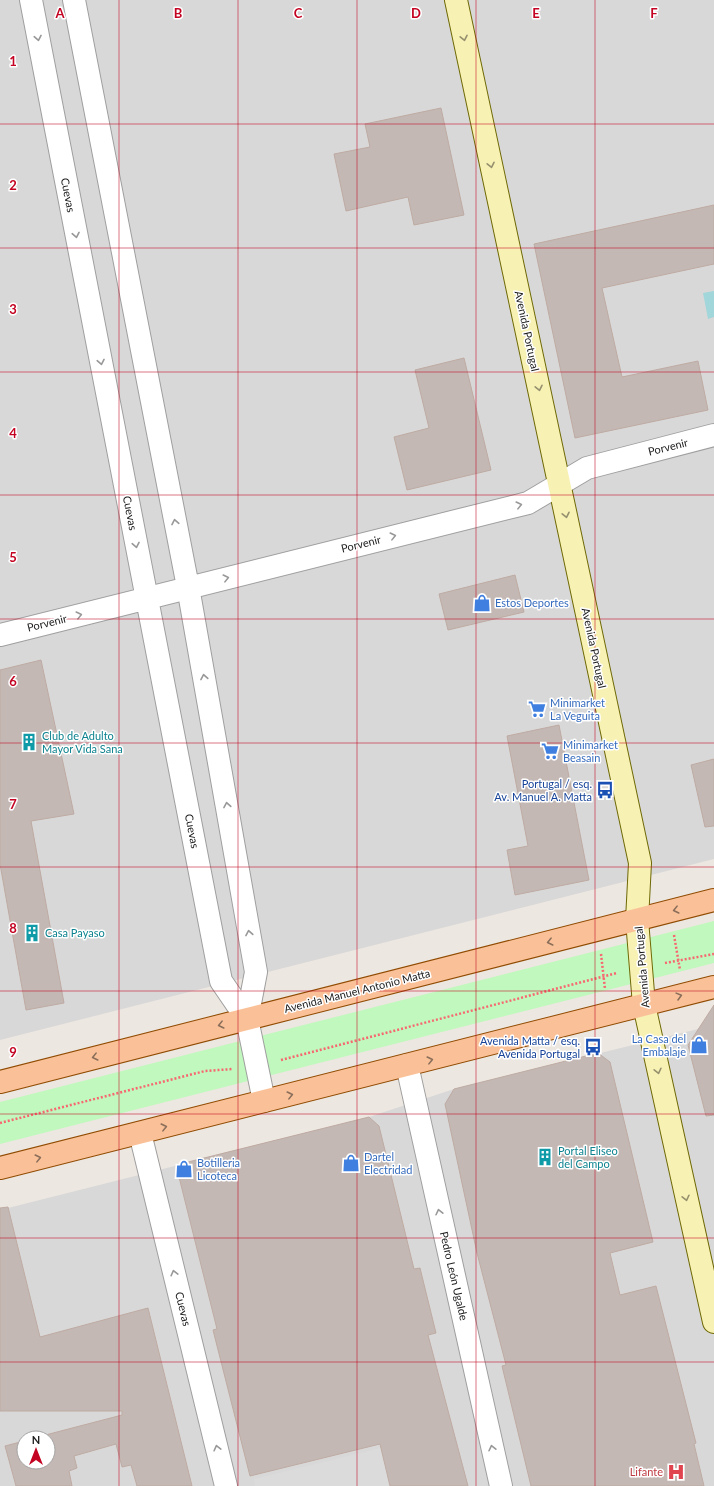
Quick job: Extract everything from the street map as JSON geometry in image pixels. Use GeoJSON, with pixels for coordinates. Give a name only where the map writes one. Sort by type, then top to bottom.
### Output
{"type":"FeatureCollection","features":[{"type":"Feature","properties":{"kind":"main road","name":"Avenida Portugal"},"geometry":{"type":"LineString","coordinates":[[456,0],[640,863],[637,920],[644,1005],[714,1322]]}},
{"type":"Feature","properties":{"kind":"main road","name":"Avenida Manuel Antonio Matta"},"geometry":{"type":"LineString","coordinates":[[0,1082],[714,900]]}},
{"type":"Feature","properties":{"kind":"main road"},"geometry":{"type":"LineString","coordinates":[[0,1168],[714,987]]}},
{"type":"Feature","properties":{"kind":"street","name":"Cuevas"},"geometry":{"type":"LineString","coordinates":[[30,0],[221,981],[247,1019]]}},
{"type":"Feature","properties":{"kind":"street","name":"Cuevas"},"geometry":{"type":"LineString","coordinates":[[74,0],[188,587],[256,972],[247,1019],[264,1101]]}},
{"type":"Feature","properties":{"kind":"street","name":"Porvenir"},"geometry":{"type":"LineString","coordinates":[[0,635],[528,503],[587,468],[714,435]]}},
{"type":"Feature","properties":{"kind":"street","name":"Pedro León Ugalde"},"geometry":{"type":"LineString","coordinates":[[407,1065],[501,1486]]}},
{"type":"Feature","properties":{"kind":"street","name":"Cuevas"},"geometry":{"type":"LineString","coordinates":[[140,1133],[226,1486]]}},
{"type":"Feature","properties":{"kind":"path"},"geometry":{"type":"LineString","coordinates":[[670,911],[684,995]]}},
{"type":"Feature","properties":{"kind":"path"},"geometry":{"type":"LineString","coordinates":[[599,929],[607,1015]]}},
{"type":"Feature","properties":{"kind":"path"},"geometry":{"type":"LineString","coordinates":[[0,1123],[205,1071],[256,1067],[641,967],[714,954]]}},
{"type":"Feature","properties":{"kind":"shaded area"},"geometry":{"type":"Polygon","coordinates":[[[0,0],[714,0],[714,859],[0,1040],[0,0]]]}},
{"type":"Feature","properties":{"kind":"shaded area"},"geometry":{"type":"Polygon","coordinates":[[[714,1025],[714,1486],[0,1486],[0,1210],[369,1117],[454,1089],[714,1025]]]}},
{"type":"Feature","properties":{"kind":"shaded area"},"geometry":{"type":"Polygon","coordinates":[[[381,1448],[390,1486],[255,1486],[254,1479],[381,1448]]]}},
{"type":"Feature","properties":{"kind":"green space"},"geometry":{"type":"Polygon","coordinates":[[[714,921],[714,963],[0,1144],[0,1102],[714,921]]]}},
{"type":"Feature","properties":{"kind":"water"},"geometry":{"type":"Polygon","coordinates":[[[714,291],[714,317],[708,319],[703,293],[714,291]]]}},
{"type":"Feature","properties":{"kind":"building"},"geometry":{"type":"Polygon","coordinates":[[[441,108],[464,215],[414,225],[408,197],[346,211],[334,154],[370,147],[365,124],[441,108]]]}},
{"type":"Feature","properties":{"kind":"building"},"geometry":{"type":"Polygon","coordinates":[[[714,205],[714,264],[602,288],[622,377],[698,361],[708,410],[575,438],[534,244],[714,205]]]}},
{"type":"Feature","properties":{"kind":"building"},"geometry":{"type":"Polygon","coordinates":[[[464,358],[491,470],[407,490],[394,437],[429,428],[415,370],[464,358]]]}},
{"type":"Feature","properties":{"kind":"building","name":"Estos Deportes"},"geometry":{"type":"Polygon","coordinates":[[[515,575],[524,612],[448,630],[439,594],[515,575]]]}},
{"type":"Feature","properties":{"kind":"building"},"geometry":{"type":"Polygon","coordinates":[[[41,660],[74,814],[31,821],[64,1003],[26,1010],[0,864],[0,670],[41,660]]]}},
{"type":"Feature","properties":{"kind":"building"},"geometry":{"type":"Polygon","coordinates":[[[559,725],[589,880],[515,895],[507,850],[528,846],[507,736],[559,725]]]}},
{"type":"Feature","properties":{"kind":"building"},"geometry":{"type":"Polygon","coordinates":[[[714,759],[714,826],[705,827],[691,765],[714,759]]]}},
{"type":"Feature","properties":{"kind":"building"},"geometry":{"type":"Polygon","coordinates":[[[714,1005],[714,1115],[706,1116],[688,1045],[714,1005]]]}},
{"type":"Feature","properties":{"kind":"building"},"geometry":{"type":"Polygon","coordinates":[[[598,1053],[610,1062],[653,1242],[610,1253],[620,1295],[656,1286],[696,1443],[694,1444],[704,1486],[531,1486],[502,1366],[506,1365],[477,1253],[445,1104],[454,1089],[598,1053]]]}},
{"type":"Feature","properties":{"kind":"building"},"geometry":{"type":"Polygon","coordinates":[[[369,1117],[379,1126],[414,1269],[420,1268],[436,1333],[428,1335],[468,1486],[390,1486],[380,1444],[250,1476],[213,1330],[217,1329],[176,1165],[369,1117]]]}},
{"type":"Feature","properties":{"kind":"building"},"geometry":{"type":"Polygon","coordinates":[[[8,1207],[40,1337],[148,1308],[192,1486],[137,1486],[131,1465],[122,1467],[116,1444],[74,1456],[77,1468],[69,1471],[72,1486],[16,1486],[5,1446],[16,1443],[16,1470],[56,1470],[56,1432],[122,1415],[122,1411],[0,1411],[0,1208],[8,1207]]]}},
{"type":"Feature","properties":{"kind":"place","name":"Estos Deportes"},"geometry":{"type":"Point","coordinates":[482,603]}},
{"type":"Feature","properties":{"kind":"place","name":"Minimarket La Veguita"},"geometry":{"type":"Point","coordinates":[537,709]}},
{"type":"Feature","properties":{"kind":"place","name":"Club de Adulto Mayor Vida Sana"},"geometry":{"type":"Point","coordinates":[29,742]}},
{"type":"Feature","properties":{"kind":"place","name":"Minimarket Beasain"},"geometry":{"type":"Point","coordinates":[550,751]}},
{"type":"Feature","properties":{"kind":"place","name":"Portugal / esq. Av. Manuel A. Matta"},"geometry":{"type":"Point","coordinates":[605,790]}},
{"type":"Feature","properties":{"kind":"place","name":"Casa Payaso"},"geometry":{"type":"Point","coordinates":[32,933]}},
{"type":"Feature","properties":{"kind":"place","name":"La Casa del Embalaje"},"geometry":{"type":"Point","coordinates":[699,1045]}},
{"type":"Feature","properties":{"kind":"place","name":"Avenida Matta / esq. Avenida Portugal"},"geometry":{"type":"Point","coordinates":[593,1047]}},
{"type":"Feature","properties":{"kind":"place","name":"Portal Eliseo del Campo"},"geometry":{"type":"Point","coordinates":[545,1157]}},
{"type":"Feature","properties":{"kind":"place","name":"Dartel Electridad"},"geometry":{"type":"Point","coordinates":[351,1163]}},
{"type":"Feature","properties":{"kind":"place","name":"Botilleria Licoteca"},"geometry":{"type":"Point","coordinates":[184,1169]}},
{"type":"Feature","properties":{"kind":"place","name":"Lifante"},"geometry":{"type":"Point","coordinates":[676,1472]}}]}
